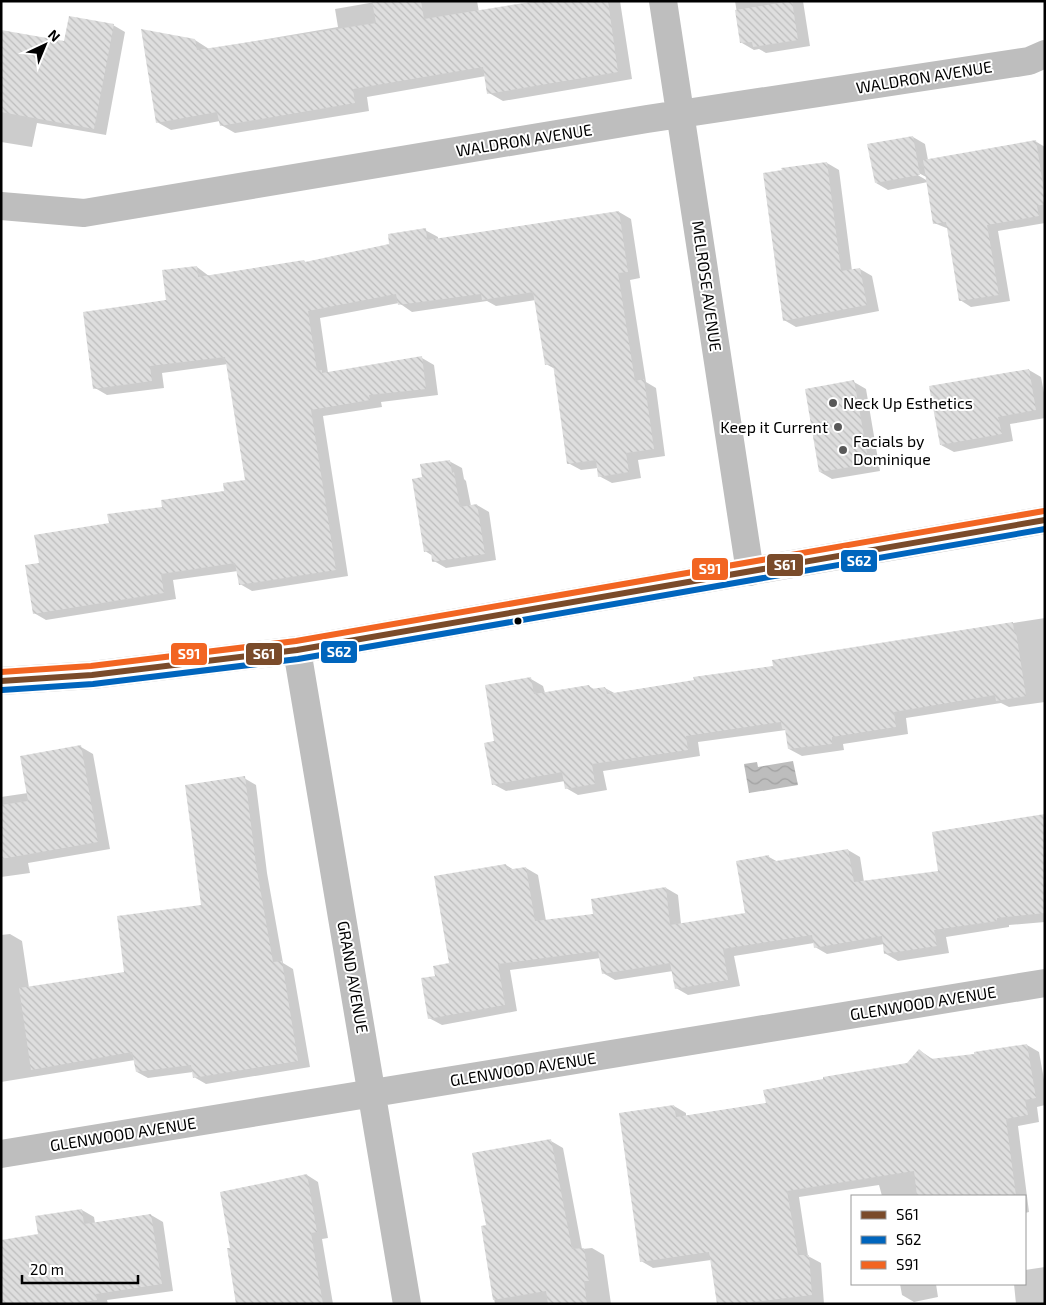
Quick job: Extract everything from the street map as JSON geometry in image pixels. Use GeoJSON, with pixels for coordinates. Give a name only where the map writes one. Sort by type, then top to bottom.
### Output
{"type":"FeatureCollection","features":[{"type":"Feature","properties":{"kind":"main road"},"geometry":{"type":"LineString","coordinates":[[1,681],[92,674],[298,650],[1045,520]]}},
{"type":"Feature","properties":{"kind":"street","name":"MELROSE AVENUE"},"geometry":{"type":"LineString","coordinates":[[663,1],[750,572]]}},
{"type":"Feature","properties":{"kind":"street","name":"WALDRON AVENUE"},"geometry":{"type":"LineString","coordinates":[[1,206],[84,212],[681,114],[1029,61],[1045,54]]}},
{"type":"Feature","properties":{"kind":"street","name":"GRAND AVENUE"},"geometry":{"type":"LineString","coordinates":[[298,650],[407,1304]]}},
{"type":"Feature","properties":{"kind":"street","name":"GLENWOOD AVENUE"},"geometry":{"type":"LineString","coordinates":[[1,1154],[1045,983]]}},
{"type":"Feature","properties":{"kind":"water"},"geometry":{"type":"Polygon","coordinates":[[[793,761],[798,785],[749,793],[744,764],[757,762],[758,767],[793,761]]]}},
{"type":"Feature","properties":{"kind":"building"},"geometry":{"type":"Polygon","coordinates":[[[372,1],[421,1],[424,19],[537,1],[608,1],[618,72],[487,94],[483,67],[353,89],[355,103],[220,126],[217,112],[156,123],[141,29],[195,39],[197,50],[376,23],[372,1]]]}},
{"type":"Feature","properties":{"kind":"building"},"geometry":{"type":"Polygon","coordinates":[[[792,1],[798,40],[753,47],[752,42],[740,43],[735,10],[792,1]]]}},
{"type":"Feature","properties":{"kind":"building"},"geometry":{"type":"Polygon","coordinates":[[[69,16],[114,24],[94,129],[1,112],[1,30],[64,41],[69,16]]]}},
{"type":"Feature","properties":{"kind":"building"},"geometry":{"type":"Polygon","coordinates":[[[913,136],[920,175],[875,183],[867,144],[913,136]]]}},
{"type":"Feature","properties":{"kind":"building"},"geometry":{"type":"Polygon","coordinates":[[[1036,140],[1045,204],[1037,206],[1039,216],[987,225],[999,295],[959,301],[946,222],[933,224],[923,160],[1036,140]]]}},
{"type":"Feature","properties":{"kind":"building"},"geometry":{"type":"Polygon","coordinates":[[[827,162],[841,271],[860,268],[867,305],[783,321],[763,173],[782,170],[781,168],[827,162]]]}},
{"type":"Feature","properties":{"kind":"building"},"geometry":{"type":"Polygon","coordinates":[[[619,211],[628,272],[618,273],[635,381],[644,379],[654,449],[626,453],[629,472],[598,477],[596,460],[567,464],[553,364],[545,365],[533,292],[482,300],[481,294],[398,305],[396,294],[308,311],[317,371],[322,370],[322,373],[422,356],[426,389],[369,395],[370,400],[311,410],[336,570],[239,585],[235,563],[161,574],[164,593],[33,614],[25,565],[39,563],[34,535],[109,523],[107,514],[162,507],[161,500],[224,491],[223,483],[245,480],[225,357],[150,366],[152,381],[93,389],[83,312],[166,300],[162,270],[197,266],[198,277],[304,260],[305,262],[389,244],[388,234],[426,228],[427,240],[619,211]]]}},
{"type":"Feature","properties":{"kind":"building"},"geometry":{"type":"Polygon","coordinates":[[[1029,369],[1036,410],[998,417],[1002,434],[940,445],[929,386],[1029,369]]]}},
{"type":"Feature","properties":{"kind":"building"},"geometry":{"type":"Polygon","coordinates":[[[854,380],[869,464],[819,472],[805,389],[854,380]]]}},
{"type":"Feature","properties":{"kind":"building"},"geometry":{"type":"Polygon","coordinates":[[[450,460],[460,507],[477,504],[485,554],[432,562],[431,550],[424,552],[412,479],[422,477],[420,464],[450,460]]]}},
{"type":"Feature","properties":{"kind":"building"},"geometry":{"type":"Polygon","coordinates":[[[1013,622],[1026,696],[996,701],[995,695],[894,712],[896,727],[832,737],[832,744],[788,749],[785,729],[782,729],[781,722],[686,736],[688,750],[592,764],[595,784],[565,789],[562,772],[492,785],[484,743],[494,741],[485,685],[531,677],[534,694],[589,685],[591,689],[605,687],[607,694],[694,680],[693,677],[773,666],[772,660],[1013,622]]]}},
{"type":"Feature","properties":{"kind":"building"},"geometry":{"type":"Polygon","coordinates":[[[81,745],[98,842],[1,859],[1,805],[28,801],[20,756],[81,745]]]}},
{"type":"Feature","properties":{"kind":"building"},"geometry":{"type":"Polygon","coordinates":[[[245,776],[256,865],[273,962],[282,961],[298,1061],[193,1078],[191,1065],[136,1072],[132,1052],[31,1070],[19,988],[124,972],[117,916],[201,905],[185,785],[245,776]]]}},
{"type":"Feature","properties":{"kind":"building"},"geometry":{"type":"Polygon","coordinates":[[[1045,814],[1045,913],[997,918],[997,921],[934,930],[937,946],[884,954],[882,936],[814,948],[812,935],[723,949],[728,980],[675,989],[670,963],[602,974],[598,951],[498,964],[505,1005],[428,1019],[421,978],[435,976],[433,966],[449,963],[434,876],[506,864],[507,870],[526,867],[535,921],[593,914],[591,899],[666,887],[670,925],[745,913],[736,861],[769,855],[770,862],[848,849],[854,882],[938,871],[932,832],[1045,814]]]}},
{"type":"Feature","properties":{"kind":"building"},"geometry":{"type":"Polygon","coordinates":[[[1027,1044],[1036,1098],[1025,1100],[1028,1115],[1006,1119],[1016,1195],[917,1195],[914,1171],[787,1191],[798,1255],[809,1255],[812,1295],[737,1304],[717,1304],[709,1252],[640,1262],[619,1113],[674,1105],[676,1117],[766,1103],[763,1090],[823,1079],[823,1077],[907,1063],[919,1049],[930,1059],[974,1054],[974,1052],[1027,1044]]]}},
{"type":"Feature","properties":{"kind":"building"},"geometry":{"type":"Polygon","coordinates":[[[551,1139],[572,1249],[584,1248],[589,1281],[584,1281],[587,1304],[548,1304],[546,1291],[493,1300],[481,1226],[486,1225],[472,1153],[551,1139]]]}},
{"type":"Feature","properties":{"kind":"building"},"geometry":{"type":"Polygon","coordinates":[[[307,1174],[317,1232],[311,1233],[323,1304],[236,1304],[227,1248],[230,1248],[220,1192],[307,1174]]]}},
{"type":"Feature","properties":{"kind":"building"},"geometry":{"type":"Polygon","coordinates":[[[82,1209],[84,1224],[151,1214],[162,1284],[96,1294],[97,1300],[71,1304],[1,1304],[1,1240],[38,1234],[35,1216],[82,1209]]]}},
{"type":"Feature","properties":{"kind":"transit line","name":"S91"},"geometry":{"type":"LineString","coordinates":[[1,672],[91,666],[296,641],[1044,511]]}},
{"type":"Feature","properties":{"kind":"transit line","name":"S61"},"geometry":{"type":"LineString","coordinates":[[1,681],[92,675],[297,650],[1045,520]]}},
{"type":"Feature","properties":{"kind":"transit line","name":"S62"},"geometry":{"type":"LineString","coordinates":[[2,690],[93,684],[298,659],[1045,529]]}},
{"type":"Feature","properties":{"kind":"place","name":"Neck Up Esthetics"},"geometry":{"type":"Point","coordinates":[833,403]}},
{"type":"Feature","properties":{"kind":"place","name":"Keep it Current"},"geometry":{"type":"Point","coordinates":[838,427]}},
{"type":"Feature","properties":{"kind":"place","name":"Facials by Dominique"},"geometry":{"type":"Point","coordinates":[843,450]}}]}
